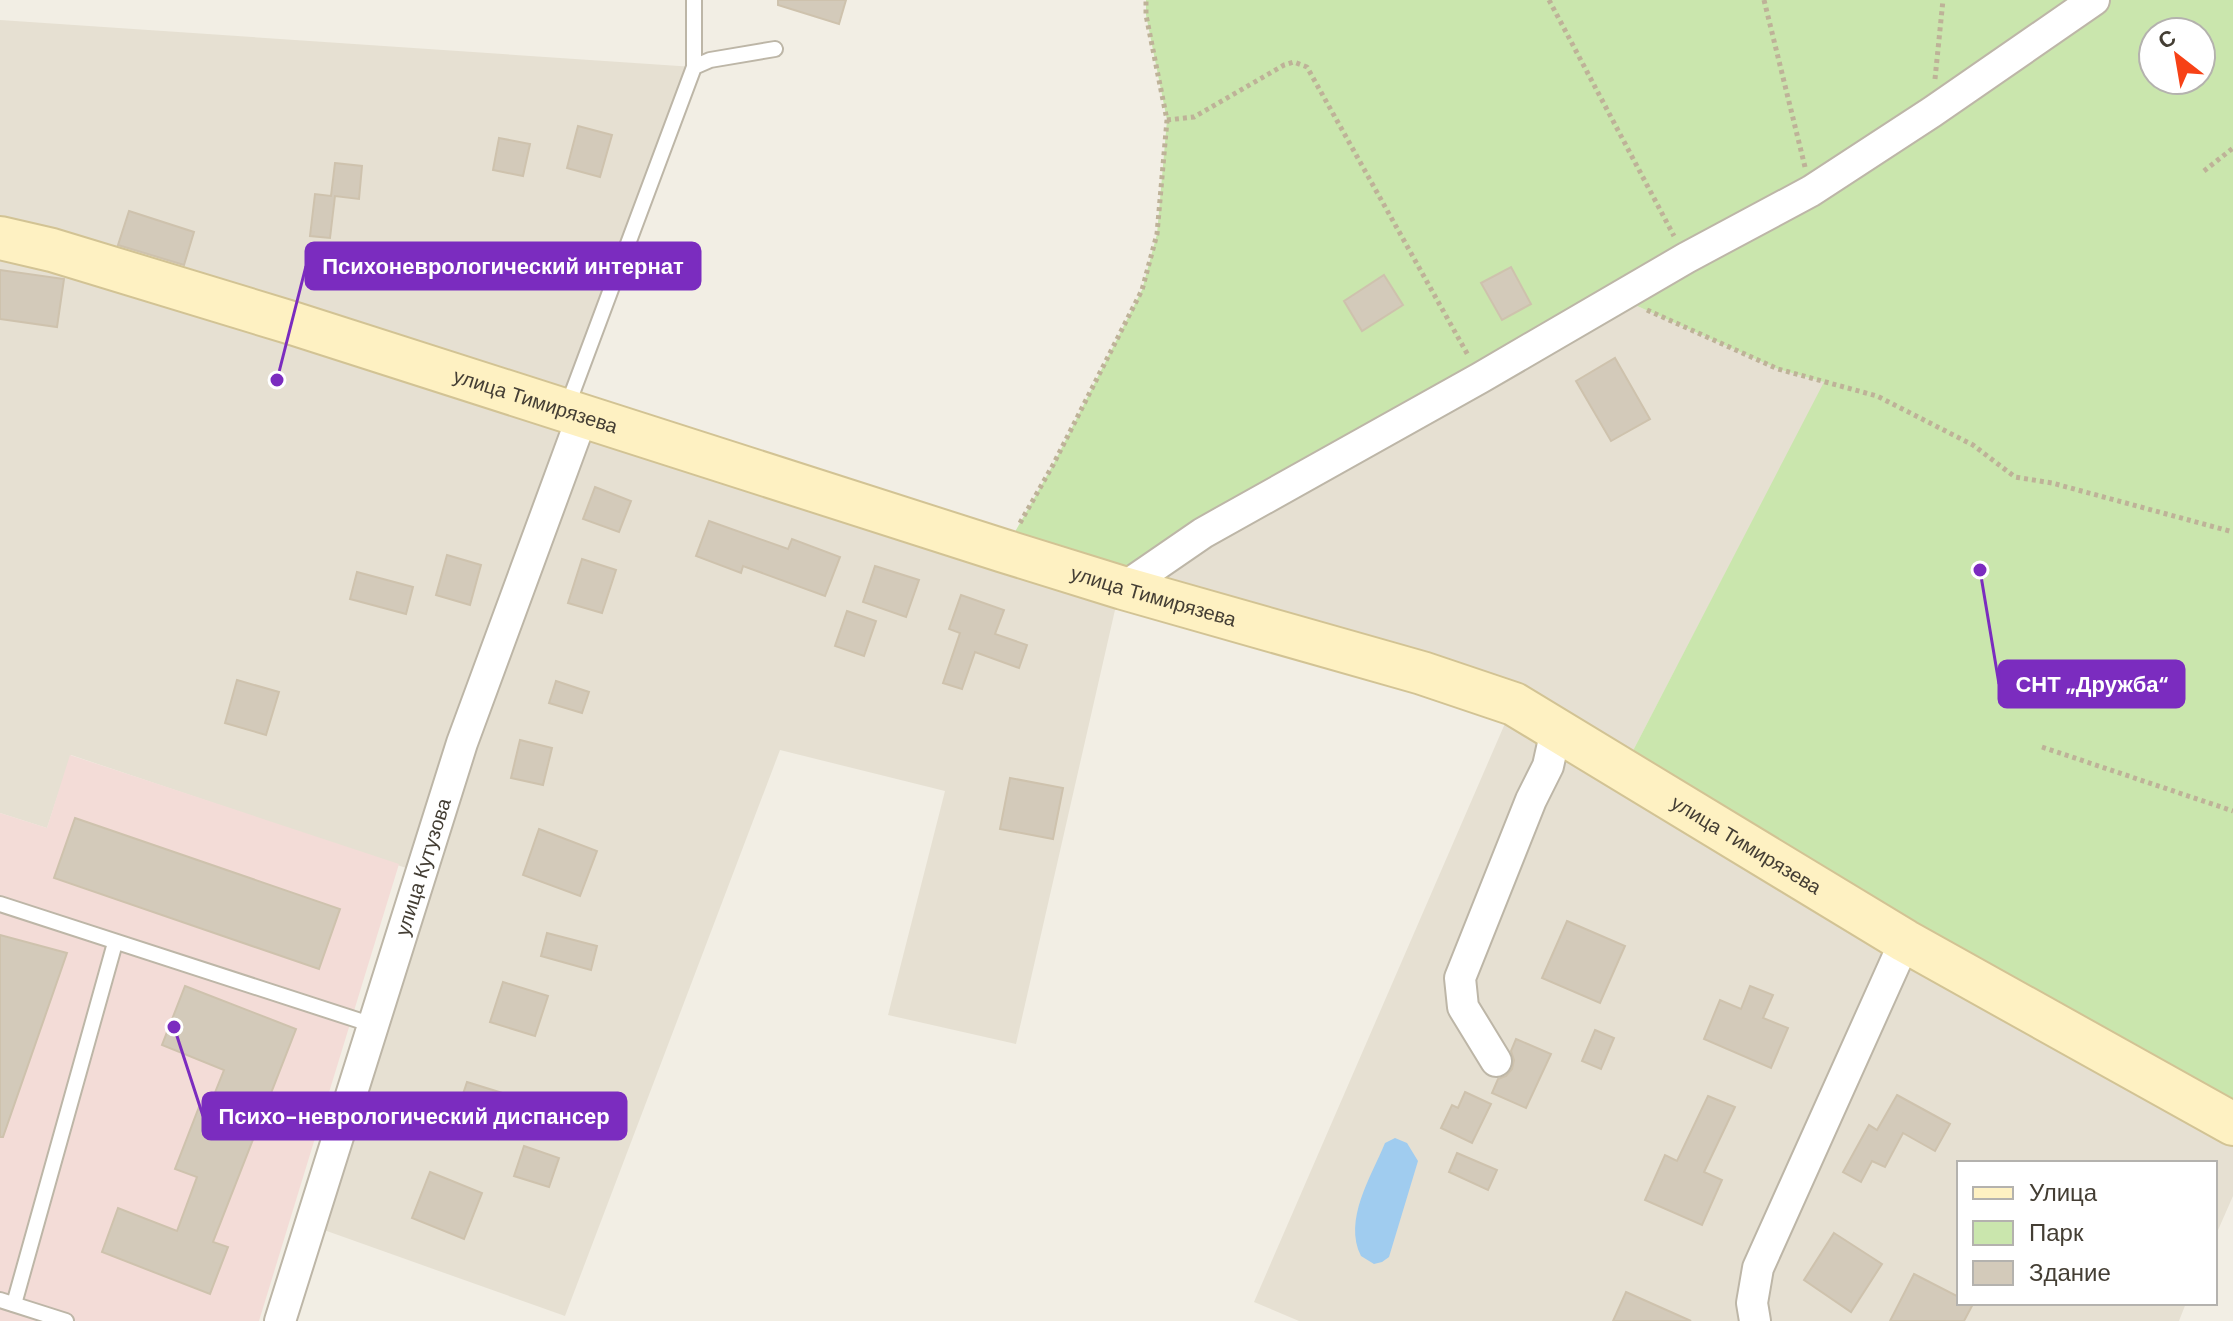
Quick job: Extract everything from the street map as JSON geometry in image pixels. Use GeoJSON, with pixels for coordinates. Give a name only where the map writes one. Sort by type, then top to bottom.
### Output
{"type":"FeatureCollection","features":[{"type":"Feature","properties":{"kind":"main road","name":"улица Тимирязева"},"geometry":{"type":"LineString","coordinates":[[0,238],[52,250],[277,318],[1004,551],[1422,673],[1514,704],[1905,941],[2233,1124]]}},
{"type":"Feature","properties":{"kind":"street"},"geometry":{"type":"LineString","coordinates":[[1123,588],[1203,533],[1686,258],[1811,191],[2094,0]]}},
{"type":"Feature","properties":{"kind":"street","name":"улица Кутузова"},"geometry":{"type":"LineString","coordinates":[[280,1321],[462,743],[574,414]]}},
{"type":"Feature","properties":{"kind":"street"},"geometry":{"type":"LineString","coordinates":[[1496,1061],[1463,1007],[1460,978],[1531,800],[1548,766],[1556,730]]}},
{"type":"Feature","properties":{"kind":"street"},"geometry":{"type":"LineString","coordinates":[[1755,1321],[1752,1303],[1758,1268],[1905,941]]}},
{"type":"Feature","properties":{"kind":"lane"},"geometry":{"type":"LineString","coordinates":[[574,414],[694,67],[694,0]]}},
{"type":"Feature","properties":{"kind":"lane"},"geometry":{"type":"LineString","coordinates":[[694,67],[710,60],[775,49]]}},
{"type":"Feature","properties":{"kind":"lane"},"geometry":{"type":"LineString","coordinates":[[0,904],[373,1025]]}},
{"type":"Feature","properties":{"kind":"lane"},"geometry":{"type":"LineString","coordinates":[[66,1321],[7,1302],[115,943]]}},
{"type":"Feature","properties":{"kind":"path"},"geometry":{"type":"LineString","coordinates":[[1004,551],[1053,465],[1142,290],[1157,234],[1167,120],[1146,15],[1146,0]]}},
{"type":"Feature","properties":{"kind":"path"},"geometry":{"type":"LineString","coordinates":[[1549,0],[1686,258]]}},
{"type":"Feature","properties":{"kind":"path"},"geometry":{"type":"LineString","coordinates":[[1764,0],[1811,191]]}},
{"type":"Feature","properties":{"kind":"path"},"geometry":{"type":"LineString","coordinates":[[1932,112],[1943,0]]}},
{"type":"Feature","properties":{"kind":"path"},"geometry":{"type":"LineString","coordinates":[[1167,120],[1194,117],[1284,65],[1294,62],[1307,67],[1480,378]]}},
{"type":"Feature","properties":{"kind":"path"},"geometry":{"type":"LineString","coordinates":[[2204,171],[2233,148]]}},
{"type":"Feature","properties":{"kind":"path"},"geometry":{"type":"LineString","coordinates":[[1617,297],[1778,369],[1877,396],[1973,445],[2015,477],[2052,483],[2233,532]]}},
{"type":"Feature","properties":{"kind":"path"},"geometry":{"type":"LineString","coordinates":[[2042,747],[2233,811]]}},
{"type":"Feature","properties":{"kind":"shaded area"},"geometry":{"type":"Polygon","coordinates":[[[0,20],[694,67],[566,411],[1120,588],[1016,1044],[888,1015],[945,791],[780,750],[565,1316],[310,1225],[421,873],[71,755],[47,828],[0,813],[0,20]]]}},
{"type":"Feature","properties":{"kind":"shaded area"},"geometry":{"type":"Polygon","coordinates":[[[1617,297],[1778,369],[1825,382],[1623,770],[2233,1124],[2233,1196],[2217,1232],[2217,1161],[1957,1161],[1957,1305],[2185,1305],[2179,1321],[1299,1321],[1254,1302],[1513,705],[1123,588],[1617,297]]]}},
{"type":"Feature","properties":{"kind":"shaded area"},"geometry":{"type":"Polygon","coordinates":[[[70,755],[399,864],[259,1321],[0,1321],[0,813],[47,828],[70,755]]]}},
{"type":"Feature","properties":{"kind":"green space"},"geometry":{"type":"Polygon","coordinates":[[[1146,0],[2233,0],[2233,1124],[1623,770],[1824,382],[1778,369],[1617,297],[1123,588],[1004,551],[1053,465],[1142,290],[1157,234],[1167,120],[1146,15],[1146,0]]]}},
{"type":"Feature","properties":{"kind":"water"},"geometry":{"type":"Polygon","coordinates":[[[1395,1138],[1407,1143],[1418,1161],[1389,1257],[1374,1264],[1361,1256],[1356,1242],[1357,1213],[1385,1143],[1395,1138]]]}},
{"type":"Feature","properties":{"kind":"building"},"geometry":{"type":"Polygon","coordinates":[[[778,0],[846,0],[839,24],[778,5],[778,0]]]}},
{"type":"Feature","properties":{"kind":"building"},"geometry":{"type":"Polygon","coordinates":[[[578,126],[612,135],[600,177],[567,168],[578,126]]]}},
{"type":"Feature","properties":{"kind":"building"},"geometry":{"type":"Polygon","coordinates":[[[499,138],[530,144],[523,176],[493,170],[499,138]]]}},
{"type":"Feature","properties":{"kind":"building"},"geometry":{"type":"Polygon","coordinates":[[[335,163],[362,166],[359,199],[335,196],[330,238],[310,236],[315,194],[331,196],[335,163]]]}},
{"type":"Feature","properties":{"kind":"building"},"geometry":{"type":"Polygon","coordinates":[[[129,211],[194,232],[184,265],[118,245],[129,211]]]}},
{"type":"Feature","properties":{"kind":"building"},"geometry":{"type":"Polygon","coordinates":[[[1511,267],[1531,304],[1502,320],[1481,283],[1511,267]]]}},
{"type":"Feature","properties":{"kind":"building"},"geometry":{"type":"Polygon","coordinates":[[[0,270],[64,279],[57,327],[0,319],[0,270]]]}},
{"type":"Feature","properties":{"kind":"building"},"geometry":{"type":"Polygon","coordinates":[[[1384,275],[1403,305],[1362,331],[1344,301],[1384,275]]]}},
{"type":"Feature","properties":{"kind":"building"},"geometry":{"type":"Polygon","coordinates":[[[1615,358],[1650,419],[1611,441],[1576,381],[1615,358]]]}},
{"type":"Feature","properties":{"kind":"building"},"geometry":{"type":"Polygon","coordinates":[[[595,487],[631,501],[619,532],[583,519],[595,487]]]}},
{"type":"Feature","properties":{"kind":"building"},"geometry":{"type":"Polygon","coordinates":[[[709,521],[788,549],[792,539],[840,557],[825,596],[743,566],[741,573],[696,556],[709,521]]]}},
{"type":"Feature","properties":{"kind":"building"},"geometry":{"type":"Polygon","coordinates":[[[447,555],[481,565],[470,605],[436,595],[447,555]]]}},
{"type":"Feature","properties":{"kind":"building"},"geometry":{"type":"Polygon","coordinates":[[[582,559],[616,570],[602,613],[568,603],[582,559]]]}},
{"type":"Feature","properties":{"kind":"building"},"geometry":{"type":"Polygon","coordinates":[[[875,566],[919,580],[906,617],[863,602],[875,566]]]}},
{"type":"Feature","properties":{"kind":"building"},"geometry":{"type":"Polygon","coordinates":[[[357,572],[413,587],[406,614],[350,599],[357,572]]]}},
{"type":"Feature","properties":{"kind":"building"},"geometry":{"type":"Polygon","coordinates":[[[961,595],[1004,610],[995,634],[1027,645],[1019,668],[975,652],[962,689],[943,683],[960,633],[949,629],[961,595]]]}},
{"type":"Feature","properties":{"kind":"building"},"geometry":{"type":"Polygon","coordinates":[[[847,611],[876,621],[864,656],[835,646],[847,611]]]}},
{"type":"Feature","properties":{"kind":"building"},"geometry":{"type":"Polygon","coordinates":[[[237,680],[279,692],[266,735],[225,723],[237,680]]]}},
{"type":"Feature","properties":{"kind":"building"},"geometry":{"type":"Polygon","coordinates":[[[556,681],[589,692],[582,713],[549,703],[556,681]]]}},
{"type":"Feature","properties":{"kind":"building"},"geometry":{"type":"Polygon","coordinates":[[[520,740],[552,748],[543,785],[511,778],[520,740]]]}},
{"type":"Feature","properties":{"kind":"building"},"geometry":{"type":"Polygon","coordinates":[[[1010,778],[1063,788],[1053,839],[1000,829],[1010,778]]]}},
{"type":"Feature","properties":{"kind":"building"},"geometry":{"type":"Polygon","coordinates":[[[75,818],[340,909],[319,969],[54,878],[75,818]]]}},
{"type":"Feature","properties":{"kind":"building"},"geometry":{"type":"Polygon","coordinates":[[[539,829],[597,851],[580,896],[523,875],[539,829]]]}},
{"type":"Feature","properties":{"kind":"building"},"geometry":{"type":"Polygon","coordinates":[[[1567,921],[1625,946],[1600,1003],[1542,978],[1567,921]]]}},
{"type":"Feature","properties":{"kind":"building"},"geometry":{"type":"Polygon","coordinates":[[[547,933],[597,946],[591,970],[541,956],[547,933]]]}},
{"type":"Feature","properties":{"kind":"building"},"geometry":{"type":"Polygon","coordinates":[[[0,935],[67,953],[3,1137],[0,1137],[0,935]]]}},
{"type":"Feature","properties":{"kind":"building"},"geometry":{"type":"Polygon","coordinates":[[[503,982],[548,996],[535,1036],[490,1022],[503,982]]]}},
{"type":"Feature","properties":{"kind":"building"},"geometry":{"type":"Polygon","coordinates":[[[185,986],[296,1029],[213,1242],[228,1247],[210,1294],[102,1252],[118,1208],[177,1231],[197,1177],[175,1169],[199,1107],[208,1110],[224,1070],[162,1045],[185,986]]]}},
{"type":"Feature","properties":{"kind":"building"},"geometry":{"type":"Polygon","coordinates":[[[1750,986],[1773,995],[1763,1018],[1788,1028],[1771,1068],[1704,1039],[1720,1000],[1741,1009],[1750,986]]]}},
{"type":"Feature","properties":{"kind":"building"},"geometry":{"type":"Polygon","coordinates":[[[1595,1030],[1614,1038],[1601,1069],[1582,1061],[1595,1030]]]}},
{"type":"Feature","properties":{"kind":"building"},"geometry":{"type":"Polygon","coordinates":[[[1516,1039],[1551,1054],[1526,1108],[1492,1093],[1498,1079],[1512,1069],[1514,1060],[1511,1051],[1516,1039]]]}},
{"type":"Feature","properties":{"kind":"building"},"geometry":{"type":"Polygon","coordinates":[[[467,1082],[512,1096],[498,1139],[453,1124],[467,1082]]]}},
{"type":"Feature","properties":{"kind":"building"},"geometry":{"type":"Polygon","coordinates":[[[1465,1092],[1491,1104],[1472,1143],[1441,1128],[1452,1105],[1458,1108],[1465,1092]]]}},
{"type":"Feature","properties":{"kind":"building"},"geometry":{"type":"Polygon","coordinates":[[[1897,1095],[1950,1124],[1935,1151],[1903,1133],[1885,1167],[1872,1161],[1861,1182],[1843,1172],[1869,1125],[1877,1130],[1897,1095]]]}},
{"type":"Feature","properties":{"kind":"building"},"geometry":{"type":"Polygon","coordinates":[[[1708,1096],[1735,1107],[1704,1172],[1722,1180],[1702,1225],[1645,1200],[1665,1155],[1677,1161],[1708,1096]]]}},
{"type":"Feature","properties":{"kind":"building"},"geometry":{"type":"Polygon","coordinates":[[[524,1146],[559,1158],[549,1187],[514,1176],[524,1146]]]}},
{"type":"Feature","properties":{"kind":"building"},"geometry":{"type":"Polygon","coordinates":[[[1457,1153],[1497,1170],[1488,1190],[1449,1172],[1457,1153]]]}},
{"type":"Feature","properties":{"kind":"building"},"geometry":{"type":"Polygon","coordinates":[[[430,1172],[482,1193],[464,1239],[412,1218],[430,1172]]]}},
{"type":"Feature","properties":{"kind":"building"},"geometry":{"type":"Polygon","coordinates":[[[1834,1233],[1882,1264],[1851,1312],[1804,1280],[1834,1233]]]}},
{"type":"Feature","properties":{"kind":"building"},"geometry":{"type":"Polygon","coordinates":[[[1914,1274],[1957,1296],[1957,1305],[1972,1305],[1964,1321],[1890,1321],[1914,1274]]]}},
{"type":"Feature","properties":{"kind":"building"},"geometry":{"type":"Polygon","coordinates":[[[1626,1292],[1691,1321],[1613,1321],[1626,1292]]]}},
{"type":"Feature","properties":{"kind":"place","name":"Психоневрологический интернат"},"geometry":{"type":"Point","coordinates":[277,380]}},
{"type":"Feature","properties":{"kind":"place","name":"СНТ „Дружба“"},"geometry":{"type":"Point","coordinates":[1980,570]}},
{"type":"Feature","properties":{"kind":"place","name":"Психо-неврологический диспансер"},"geometry":{"type":"Point","coordinates":[174,1027]}}]}
